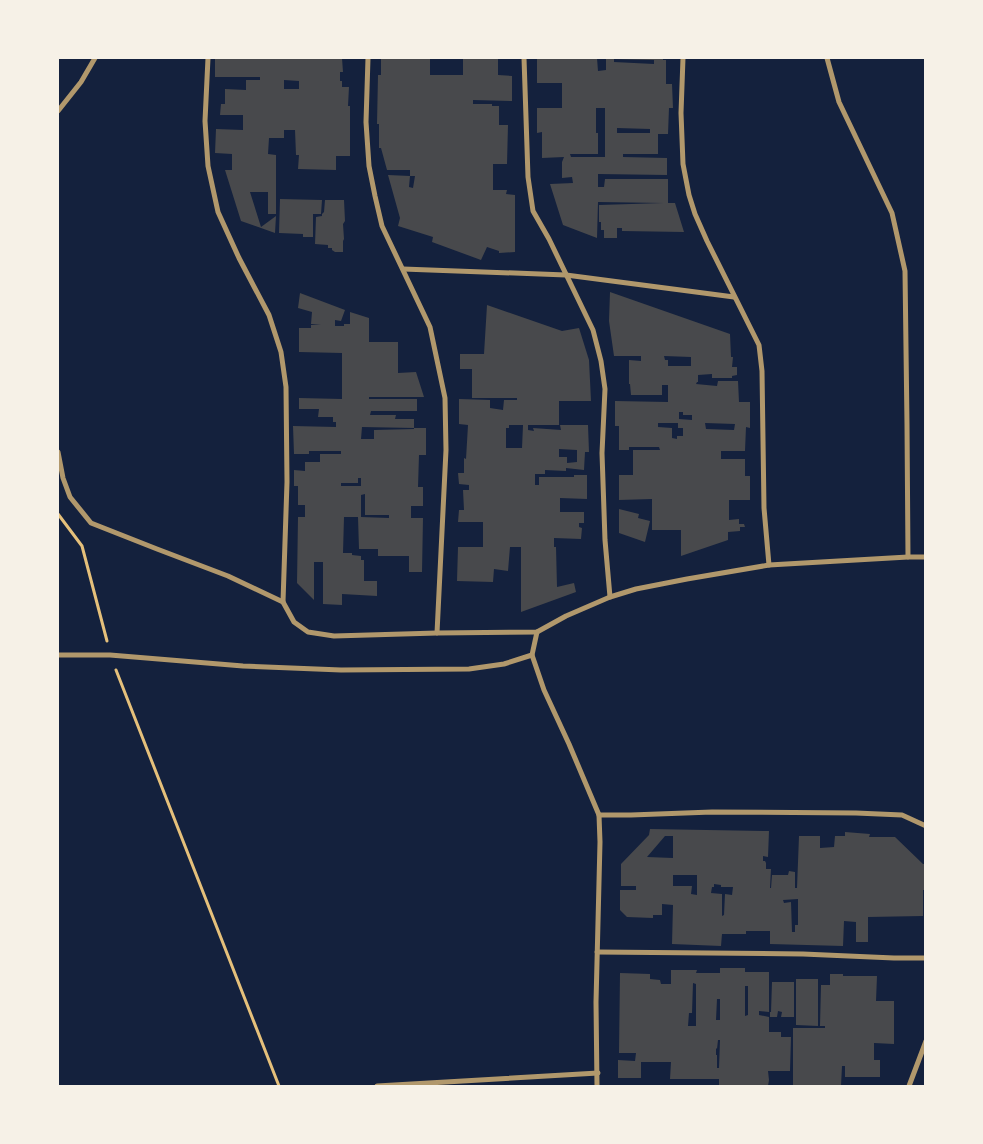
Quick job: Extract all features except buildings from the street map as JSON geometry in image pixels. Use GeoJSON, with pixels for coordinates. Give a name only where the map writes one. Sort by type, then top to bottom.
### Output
{"type":"FeatureCollection","features":[{"type":"Feature","properties":{"kind":"street"},"geometry":{"type":"LineString","coordinates":[[58,111],[81,82],[95,58]]}},
{"type":"Feature","properties":{"kind":"street"},"geometry":{"type":"LineString","coordinates":[[208,58],[205,121],[208,166],[218,212],[239,258],[269,315],[281,352],[286,387],[287,482],[283,602],[294,622],[308,632],[334,636],[537,632],[566,616],[610,598],[645,587],[769,565],[926,557]]}},
{"type":"Feature","properties":{"kind":"street"},"geometry":{"type":"LineString","coordinates":[[368,58],[366,122],[369,166],[382,226],[430,327],[445,398],[446,450],[437,633]]}},
{"type":"Feature","properties":{"kind":"street"},"geometry":{"type":"LineString","coordinates":[[524,58],[528,176],[533,211],[549,239],[593,330],[601,362],[605,389],[602,453],[605,540],[610,598]]}},
{"type":"Feature","properties":{"kind":"street"},"geometry":{"type":"LineString","coordinates":[[683,58],[682,156],[689,195],[699,223],[758,345],[762,371],[764,508],[769,565]]}},
{"type":"Feature","properties":{"kind":"street"},"geometry":{"type":"LineString","coordinates":[[827,58],[839,102],[892,213],[905,271],[908,557]]}},
{"type":"Feature","properties":{"kind":"street"},"geometry":{"type":"LineString","coordinates":[[403,270],[566,275],[734,297]]}},
{"type":"Feature","properties":{"kind":"street"},"geometry":{"type":"LineString","coordinates":[[58,452],[70,497],[91,523],[228,576],[283,602]]}},
{"type":"Feature","properties":{"kind":"street"},"geometry":{"type":"LineString","coordinates":[[537,632],[532,655],[544,690],[599,815],[596,1002],[597,1086]]}},
{"type":"Feature","properties":{"kind":"street"},"geometry":{"type":"LineString","coordinates":[[58,655],[110,655],[243,666],[378,670],[469,669],[504,664],[532,655]]}},
{"type":"Feature","properties":{"kind":"street"},"geometry":{"type":"LineString","coordinates":[[599,815],[712,812],[856,812],[902,815],[926,826]]}},
{"type":"Feature","properties":{"kind":"street"},"geometry":{"type":"LineString","coordinates":[[597,952],[803,954],[926,958]]}},
{"type":"Feature","properties":{"kind":"street"},"geometry":{"type":"LineString","coordinates":[[909,1086],[926,1041]]}},
{"type":"Feature","properties":{"kind":"street"},"geometry":{"type":"LineString","coordinates":[[377,1086],[598,1073]]}},
{"type":"Feature","properties":{"kind":"path"},"geometry":{"type":"LineString","coordinates":[[58,514],[82,546],[110,655],[279,1086]]}}]}
